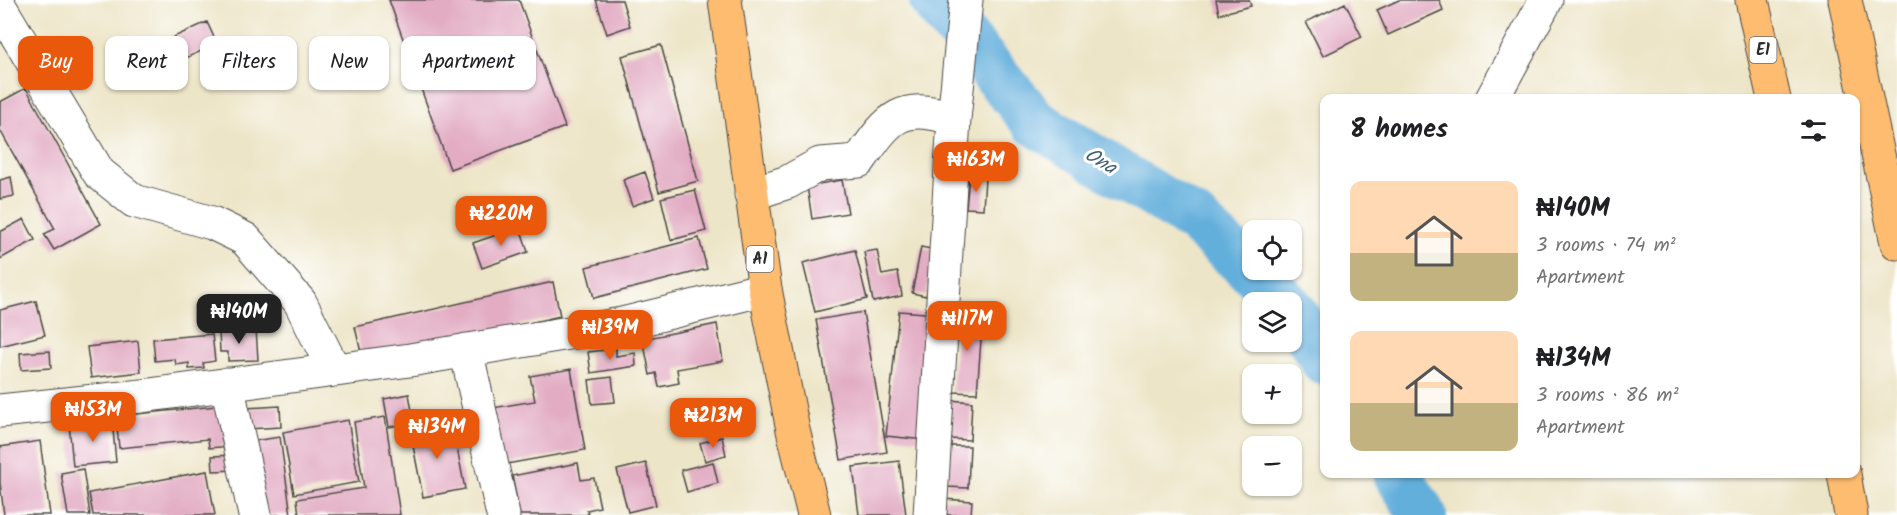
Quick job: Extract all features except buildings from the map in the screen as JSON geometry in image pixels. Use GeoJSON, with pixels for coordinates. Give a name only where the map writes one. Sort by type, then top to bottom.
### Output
{"type":"FeatureCollection","features":[{"type":"Feature","properties":{"kind":"highway","name":"A1"},"geometry":{"type":"LineString","coordinates":[[724,0],[765,289],[793,430],[814,515]]}},
{"type":"Feature","properties":{"kind":"highway","name":"E1"},"geometry":{"type":"LineString","coordinates":[[1752,0],[1773,94]]}},
{"type":"Feature","properties":{"kind":"highway"},"geometry":{"type":"LineString","coordinates":[[1845,0],[1897,243]]}},
{"type":"Feature","properties":{"kind":"highway"},"geometry":{"type":"LineString","coordinates":[[1845,478],[1851,515]]}},
{"type":"Feature","properties":{"kind":"street"},"geometry":{"type":"LineString","coordinates":[[930,515],[954,119],[966,0]]}},
{"type":"Feature","properties":{"kind":"street"},"geometry":{"type":"LineString","coordinates":[[1495,94],[1546,0]]}},
{"type":"Feature","properties":{"kind":"street"},"geometry":{"type":"LineString","coordinates":[[0,7],[99,172],[134,201],[212,224],[245,239],[300,302],[334,370]]}},
{"type":"Feature","properties":{"kind":"street"},"geometry":{"type":"LineString","coordinates":[[751,194],[788,182],[820,164],[859,161],[885,125],[904,112],[933,111],[954,119]]}},
{"type":"Feature","properties":{"kind":"street"},"geometry":{"type":"LineString","coordinates":[[0,411],[142,396],[466,350],[622,324],[765,289]]}},
{"type":"Feature","properties":{"kind":"street"},"geometry":{"type":"LineString","coordinates":[[466,350],[503,515]]}},
{"type":"Feature","properties":{"kind":"street"},"geometry":{"type":"LineString","coordinates":[[227,384],[255,515]]}},
{"type":"Feature","properties":{"kind":"waterway","name":"Ona"},"geometry":{"type":"LineString","coordinates":[[933,0],[1036,123],[1194,219],[1275,292]]}},
{"type":"Feature","properties":{"kind":"waterway","name":"Ona"},"geometry":{"type":"LineString","coordinates":[[1302,326],[1320,355]]}},
{"type":"Feature","properties":{"kind":"waterway","name":"Ona"},"geometry":{"type":"LineString","coordinates":[[1400,478],[1423,515]]}}]}
